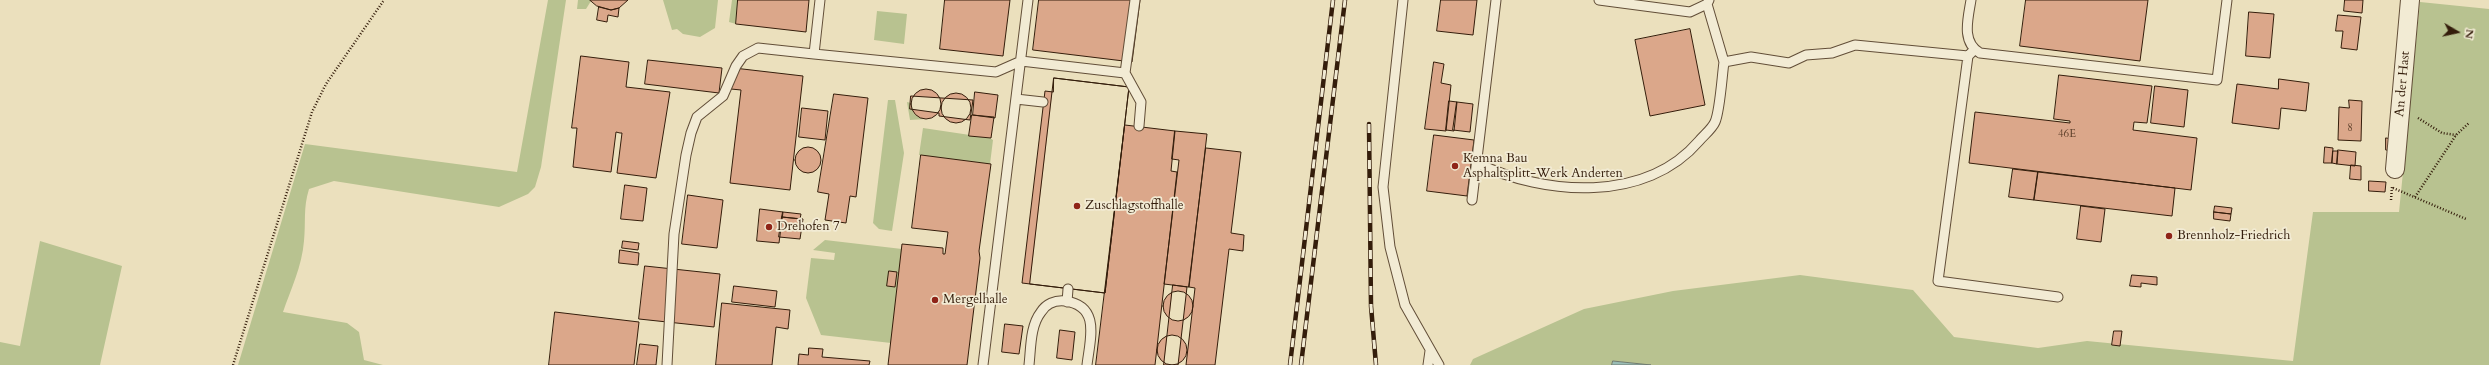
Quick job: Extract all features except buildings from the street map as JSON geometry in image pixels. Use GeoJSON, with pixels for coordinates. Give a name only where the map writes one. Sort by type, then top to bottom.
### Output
{"type":"FeatureCollection","features":[{"type":"Feature","properties":{"kind":"street","name":"An der Hast"},"geometry":{"type":"LineString","coordinates":[[2395,169],[2410,0]]}},
{"type":"Feature","properties":{"kind":"lane"},"geometry":{"type":"LineString","coordinates":[[814,54],[820,0]]}},
{"type":"Feature","properties":{"kind":"lane"},"geometry":{"type":"LineString","coordinates":[[984,365],[1028,0]]}},
{"type":"Feature","properties":{"kind":"lane"},"geometry":{"type":"LineString","coordinates":[[1135,0],[1125,73],[1141,102],[1139,126]]}},
{"type":"Feature","properties":{"kind":"lane"},"geometry":{"type":"LineString","coordinates":[[1403,0],[1383,187],[1390,247],[1405,305],[1439,365]]}},
{"type":"Feature","properties":{"kind":"lane"},"geometry":{"type":"LineString","coordinates":[[1472,200],[1496,0]]}},
{"type":"Feature","properties":{"kind":"lane"},"geometry":{"type":"LineString","coordinates":[[1477,163],[1519,180],[1558,185],[1603,188],[1649,178],[1667,169],[1688,153],[1715,122],[1724,62],[1708,2],[1690,12],[1599,0]]}},
{"type":"Feature","properties":{"kind":"lane"},"geometry":{"type":"LineString","coordinates":[[1971,0],[1966,32],[1971,53],[1938,281],[2058,297]]}},
{"type":"Feature","properties":{"kind":"lane"},"geometry":{"type":"LineString","coordinates":[[1724,62],[1751,57],[1789,62],[1806,55],[1832,53],[1855,45],[1980,53],[2217,80],[2227,0]]}},
{"type":"Feature","properties":{"kind":"lane"},"geometry":{"type":"LineString","coordinates":[[667,365],[674,234],[690,133],[697,117],[723,96],[736,66],[744,56],[758,48],[996,72],[1020,61],[1125,73]]}},
{"type":"Feature","properties":{"kind":"lane"},"geometry":{"type":"LineString","coordinates":[[1016,99],[1043,102]]}},
{"type":"Feature","properties":{"kind":"lane"},"geometry":{"type":"LineString","coordinates":[[1067,302],[1068,289]]}},
{"type":"Feature","properties":{"kind":"lane"},"geometry":{"type":"LineString","coordinates":[[1028,365],[1034,326],[1040,312],[1054,302],[1067,302],[1080,306],[1086,310],[1092,327],[1087,365]]}},
{"type":"Feature","properties":{"kind":"lane"},"geometry":{"type":"LineString","coordinates":[[1428,365],[1430,351]]}},
{"type":"Feature","properties":{"kind":"path"},"geometry":{"type":"LineString","coordinates":[[233,365],[312,112],[326,84],[384,0]]}},
{"type":"Feature","properties":{"kind":"path"},"geometry":{"type":"LineString","coordinates":[[2400,115],[2417,117],[2442,133],[2456,135]]}},
{"type":"Feature","properties":{"kind":"path"},"geometry":{"type":"LineString","coordinates":[[2415,197],[2456,135],[2469,123]]}},
{"type":"Feature","properties":{"kind":"path"},"geometry":{"type":"LineString","coordinates":[[2392,188],[2466,219]]}},
{"type":"Feature","properties":{"kind":"green space"},"geometry":{"type":"Polygon","coordinates":[[[548,0],[566,0],[541,167],[535,187],[528,194],[499,207],[334,181],[309,189],[305,209],[303,250],[296,277],[283,312],[347,323],[359,332],[364,360],[383,365],[238,365],[305,144],[517,172],[548,0]]]}},
{"type":"Feature","properties":{"kind":"green space"},"geometry":{"type":"Polygon","coordinates":[[[578,0],[591,1],[586,9],[577,9],[578,0]]]}},
{"type":"Feature","properties":{"kind":"green space"},"geometry":{"type":"Polygon","coordinates":[[[663,0],[718,0],[715,28],[700,37],[683,34],[677,29],[672,30],[663,0]]]}},
{"type":"Feature","properties":{"kind":"green space"},"geometry":{"type":"Polygon","coordinates":[[[732,0],[738,0],[736,24],[729,22],[732,0]]]}},
{"type":"Feature","properties":{"kind":"green space"},"geometry":{"type":"Polygon","coordinates":[[[2420,2],[2489,9],[2489,365],[1651,365],[1613,361],[1612,365],[1470,365],[1473,359],[1584,309],[1673,291],[1800,275],[1913,290],[1954,337],[2038,348],[2087,341],[2293,361],[2313,212],[2399,212],[2420,2]]]}},
{"type":"Feature","properties":{"kind":"green space"},"geometry":{"type":"Polygon","coordinates":[[[877,11],[907,14],[904,44],[874,40],[877,11]]]}},
{"type":"Feature","properties":{"kind":"green space"},"geometry":{"type":"Polygon","coordinates":[[[888,100],[895,100],[904,153],[892,231],[879,229],[873,223],[888,100]]]}},
{"type":"Feature","properties":{"kind":"green space"},"geometry":{"type":"Polygon","coordinates":[[[907,102],[911,103],[914,114],[926,119],[910,120],[907,102]]]}},
{"type":"Feature","properties":{"kind":"green space"},"geometry":{"type":"Polygon","coordinates":[[[923,128],[990,138],[993,140],[990,164],[919,155],[923,128]]]}},
{"type":"Feature","properties":{"kind":"green space"},"geometry":{"type":"Polygon","coordinates":[[[825,240],[902,249],[891,343],[821,335],[806,298],[811,258],[834,260],[835,253],[813,250],[825,240]]]}},
{"type":"Feature","properties":{"kind":"green space"},"geometry":{"type":"Polygon","coordinates":[[[40,241],[122,266],[100,365],[0,365],[0,342],[20,346],[40,241]]]}},
{"type":"Feature","properties":{"kind":"water"},"geometry":{"type":"Polygon","coordinates":[[[1613,361],[1651,365],[1612,365],[1613,361]]]}},
{"type":"Feature","properties":{"kind":"railway"},"geometry":{"type":"LineString","coordinates":[[1290,365],[1333,0]]}},
{"type":"Feature","properties":{"kind":"railway"},"geometry":{"type":"LineString","coordinates":[[1301,365],[1345,0]]}},
{"type":"Feature","properties":{"kind":"railway"},"geometry":{"type":"LineString","coordinates":[[1369,124],[1371,306],[1376,365]]}},
{"type":"Feature","properties":{"kind":"place","name":"Kemna Bau Asphaltsplitt-Werk Anderten"},"geometry":{"type":"Point","coordinates":[1455,166]}},
{"type":"Feature","properties":{"kind":"place","name":"Zuschlagstoffhalle"},"geometry":{"type":"Point","coordinates":[1077,206]}},
{"type":"Feature","properties":{"kind":"place","name":"Drehofen 7"},"geometry":{"type":"Point","coordinates":[769,227]}},
{"type":"Feature","properties":{"kind":"place","name":"Brennholz-Friedrich"},"geometry":{"type":"Point","coordinates":[2169,236]}},
{"type":"Feature","properties":{"kind":"place","name":"Mergelhalle"},"geometry":{"type":"Point","coordinates":[935,300]}}]}
